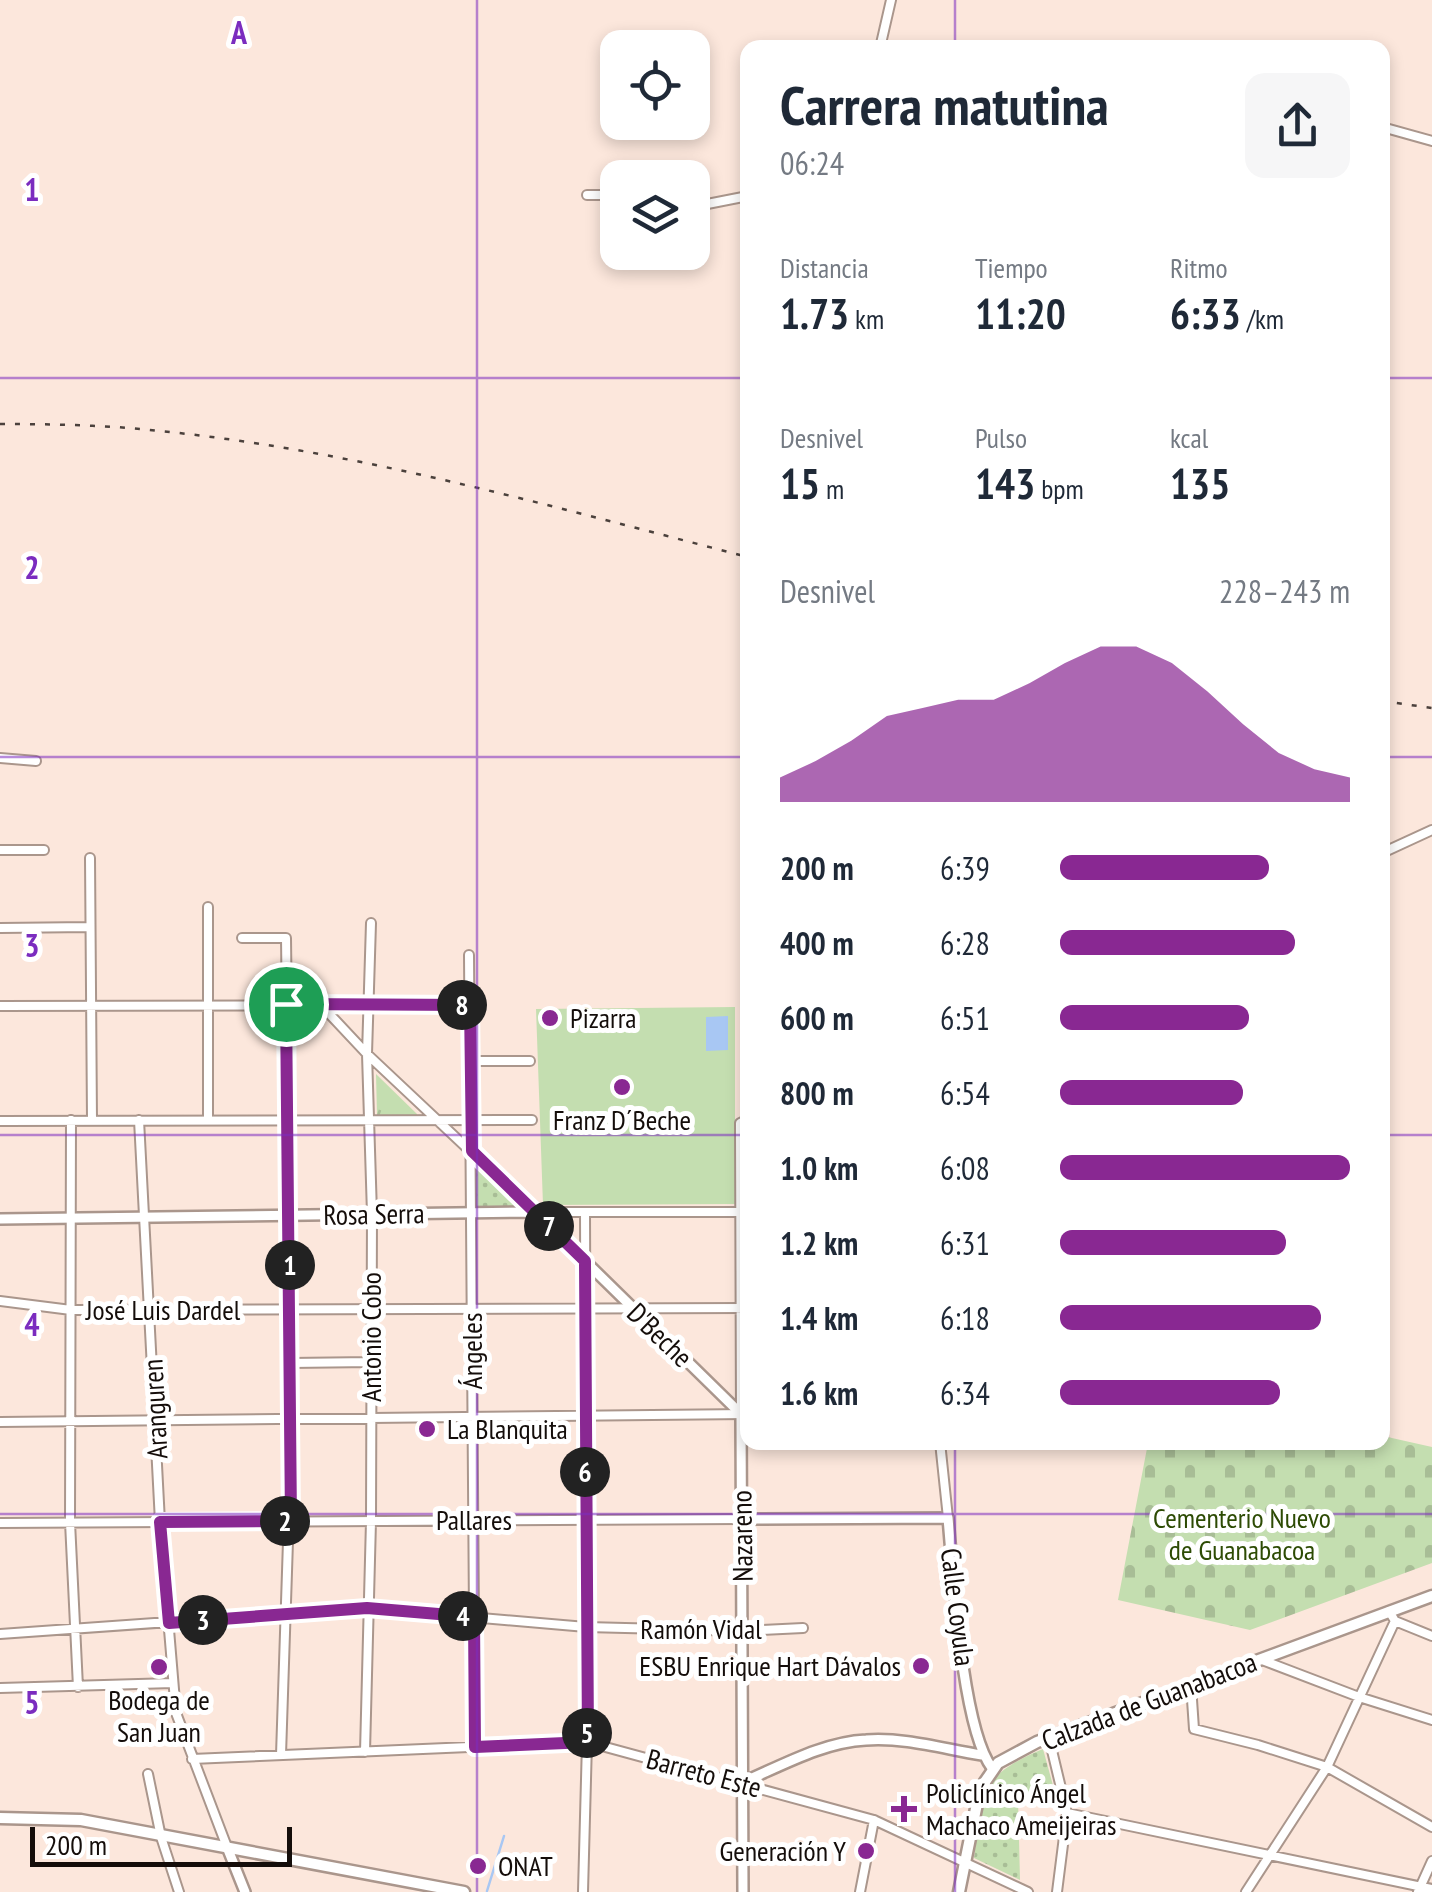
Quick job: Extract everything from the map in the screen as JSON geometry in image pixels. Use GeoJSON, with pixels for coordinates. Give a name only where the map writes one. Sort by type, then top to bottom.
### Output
{"type":"FeatureCollection","features":[{"type":"Feature","properties":{"kind":"main road","name":"Calzada de Guanabacoa"},"geometry":{"type":"LineString","coordinates":[[992,1768],[1050,1738],[1392,1616],[1432,1596]]}},
{"type":"Feature","properties":{"kind":"main road"},"geometry":{"type":"LineString","coordinates":[[959,1892],[980,1789],[992,1768]]}},
{"type":"Feature","properties":{"kind":"main road"},"geometry":{"type":"LineString","coordinates":[[0,1818],[81,1820],[464,1892]]}},
{"type":"Feature","properties":{"kind":"street"},"geometry":{"type":"LineString","coordinates":[[882,40],[891,0]]}},
{"type":"Feature","properties":{"kind":"street"},"geometry":{"type":"LineString","coordinates":[[1390,129],[1432,142]]}},
{"type":"Feature","properties":{"kind":"street"},"geometry":{"type":"LineString","coordinates":[[587,195],[600,195]]}},
{"type":"Feature","properties":{"kind":"street"},"geometry":{"type":"LineString","coordinates":[[710,203],[740,198]]}},
{"type":"Feature","properties":{"kind":"street"},"geometry":{"type":"LineString","coordinates":[[0,758],[36,760]]}},
{"type":"Feature","properties":{"kind":"street"},"geometry":{"type":"LineString","coordinates":[[1390,850],[1432,830]]}},
{"type":"Feature","properties":{"kind":"street"},"geometry":{"type":"LineString","coordinates":[[0,850],[44,850]]}},
{"type":"Feature","properties":{"kind":"street"},"geometry":{"type":"LineString","coordinates":[[90,858],[92,1120]]}},
{"type":"Feature","properties":{"kind":"street"},"geometry":{"type":"LineString","coordinates":[[208,907],[208,1120]]}},
{"type":"Feature","properties":{"kind":"street","name":"Antonio Cobo"},"geometry":{"type":"LineString","coordinates":[[365,1752],[371,1521],[371,923]]}},
{"type":"Feature","properties":{"kind":"street"},"geometry":{"type":"LineString","coordinates":[[0,928],[90,927]]}},
{"type":"Feature","properties":{"kind":"street"},"geometry":{"type":"LineString","coordinates":[[242,938],[286,938],[292,1418],[281,1755]]}},
{"type":"Feature","properties":{"kind":"street","name":"Ángeles"},"geometry":{"type":"LineString","coordinates":[[469,955],[475,1747]]}},
{"type":"Feature","properties":{"kind":"street","name":"D'Beche"},"geometry":{"type":"LineString","coordinates":[[321,1005],[740,1410]]}},
{"type":"Feature","properties":{"kind":"street"},"geometry":{"type":"LineString","coordinates":[[0,1006],[470,1005]]}},
{"type":"Feature","properties":{"kind":"street"},"geometry":{"type":"LineString","coordinates":[[471,1061],[530,1061]]}},
{"type":"Feature","properties":{"kind":"street"},"geometry":{"type":"LineString","coordinates":[[70,1120],[70,1522],[78,1687]]}},
{"type":"Feature","properties":{"kind":"street","name":"Aranguren"},"geometry":{"type":"LineString","coordinates":[[139,1120],[160,1522],[176,1712],[192,1759]]}},
{"type":"Feature","properties":{"kind":"street"},"geometry":{"type":"LineString","coordinates":[[0,1122],[532,1120]]}},
{"type":"Feature","properties":{"kind":"street"},"geometry":{"type":"LineString","coordinates":[[582,1892],[588,1742],[585,1212]]}},
{"type":"Feature","properties":{"kind":"street","name":"Rosa Serra"},"geometry":{"type":"LineString","coordinates":[[0,1219],[740,1212]]}},
{"type":"Feature","properties":{"kind":"street","name":"José Luis Dardel"},"geometry":{"type":"LineString","coordinates":[[0,1301],[70,1310],[740,1308]]}},
{"type":"Feature","properties":{"kind":"street"},"geometry":{"type":"LineString","coordinates":[[290,1363],[372,1362]]}},
{"type":"Feature","properties":{"kind":"street"},"geometry":{"type":"LineString","coordinates":[[0,1422],[740,1414]]}},
{"type":"Feature","properties":{"kind":"street","name":"Nazareno"},"geometry":{"type":"LineString","coordinates":[[743,1450],[743,1892]]}},
{"type":"Feature","properties":{"kind":"street","name":"Calle Coyula"},"geometry":{"type":"LineString","coordinates":[[941,1450],[972,1710],[982,1755],[992,1768]]}},
{"type":"Feature","properties":{"kind":"street","name":"Pallares"},"geometry":{"type":"LineString","coordinates":[[0,1523],[948,1518]]}},
{"type":"Feature","properties":{"kind":"street","name":"Ramón Vidal"},"geometry":{"type":"LineString","coordinates":[[0,1634],[367,1608],[586,1627],[804,1628]]}},
{"type":"Feature","properties":{"kind":"street"},"geometry":{"type":"LineString","coordinates":[[1246,1892],[1327,1767],[1392,1616],[1432,1636]]}},
{"type":"Feature","properties":{"kind":"street"},"geometry":{"type":"LineString","coordinates":[[1260,1660],[1432,1720]]}},
{"type":"Feature","properties":{"kind":"street"},"geometry":{"type":"LineString","coordinates":[[0,1688],[174,1682]]}},
{"type":"Feature","properties":{"kind":"street"},"geometry":{"type":"LineString","coordinates":[[1192,1685],[1194,1729],[1327,1767],[1432,1827]]}},
{"type":"Feature","properties":{"kind":"street"},"geometry":{"type":"LineString","coordinates":[[1050,1738],[1067,1812],[1057,1892]]}},
{"type":"Feature","properties":{"kind":"street"},"geometry":{"type":"LineString","coordinates":[[742,1782],[832,1746],[866,1740],[900,1741],[982,1755]]}},
{"type":"Feature","properties":{"kind":"street","name":"Barreto Este"},"geometry":{"type":"LineString","coordinates":[[192,1759],[588,1742],[874,1820],[1028,1892]]}},
{"type":"Feature","properties":{"kind":"street"},"geometry":{"type":"LineString","coordinates":[[192,1759],[244,1892]]}},
{"type":"Feature","properties":{"kind":"street"},"geometry":{"type":"LineString","coordinates":[[148,1774],[161,1837],[179,1892]]}},
{"type":"Feature","properties":{"kind":"street"},"geometry":{"type":"LineString","coordinates":[[1067,1812],[1432,1889]]}},
{"type":"Feature","properties":{"kind":"street"},"geometry":{"type":"LineString","coordinates":[[860,1892],[874,1820]]}},
{"type":"Feature","properties":{"kind":"street"},"geometry":{"type":"LineString","coordinates":[[1420,1889],[1432,1861]]}},
{"type":"Feature","properties":{"kind":"green space","name":"Franz D´Beche"},"geometry":{"type":"Polygon","coordinates":[[[735,1007],[735,1204],[543,1205],[536,1009],[735,1007]]]}},
{"type":"Feature","properties":{"kind":"green space"},"geometry":{"type":"Polygon","coordinates":[[[376,1074],[417,1114],[417,1115],[377,1116],[376,1074]]]}},
{"type":"Feature","properties":{"kind":"green space"},"geometry":{"type":"Polygon","coordinates":[[[474,1163],[528,1210],[475,1210],[474,1163]]]}},
{"type":"Feature","properties":{"kind":"green space","name":"Cementerio Nuevo de Guanabacoa"},"geometry":{"type":"Polygon","coordinates":[[[1390,1438],[1432,1447],[1432,1563],[1250,1630],[1118,1600],[1147,1450],[1390,1450],[1390,1438]]]}},
{"type":"Feature","properties":{"kind":"green space"},"geometry":{"type":"Polygon","coordinates":[[[1043,1749],[1057,1800],[1018,1798],[1020,1880],[974,1858],[979,1817],[987,1789],[995,1778],[1043,1749]]]}},
{"type":"Feature","properties":{"kind":"water"},"geometry":{"type":"Polygon","coordinates":[[[728,1016],[728,1050],[706,1051],[706,1017],[728,1016]]]}},
{"type":"Feature","properties":{"kind":"waterway"},"geometry":{"type":"LineString","coordinates":[[487,1891],[504,1836]]}},
{"type":"Feature","properties":{"kind":"railway"},"geometry":{"type":"LineString","coordinates":[[0,424],[140,429],[309,452],[529,500],[740,555]]}},
{"type":"Feature","properties":{"kind":"railway"},"geometry":{"type":"LineString","coordinates":[[1390,702],[1432,708]]}},
{"type":"Feature","properties":{"kind":"place","name":"Pizarra"},"geometry":{"type":"Point","coordinates":[550,1018]}},
{"type":"Feature","properties":{"kind":"place","name":"Franz D´Beche"},"geometry":{"type":"Point","coordinates":[622,1087]}},
{"type":"Feature","properties":{"kind":"place","name":"La Blanquita"},"geometry":{"type":"Point","coordinates":[427,1429]}},
{"type":"Feature","properties":{"kind":"place","name":"ESBU Enrique Hart Dávalos"},"geometry":{"type":"Point","coordinates":[921,1666]}},
{"type":"Feature","properties":{"kind":"place","name":"Bodega de San Juan"},"geometry":{"type":"Point","coordinates":[159,1667]}},
{"type":"Feature","properties":{"kind":"place","name":"Policlínico Ángel Machaco Ameijeiras"},"geometry":{"type":"Point","coordinates":[904,1809]}},
{"type":"Feature","properties":{"kind":"place","name":"Generación Y"},"geometry":{"type":"Point","coordinates":[866,1851]}},
{"type":"Feature","properties":{"kind":"place","name":"ONAT"},"geometry":{"type":"Point","coordinates":[478,1866]}},
{"type":"Feature","properties":{"kind":"route"},"geometry":{"type":"LineString","coordinates":[[286,1004],[470,1005],[472,1151],[585,1261],[588,1742],[475,1747],[474,1617],[367,1608],[169,1623],[160,1522],[291,1521],[286,1004]]}}]}
